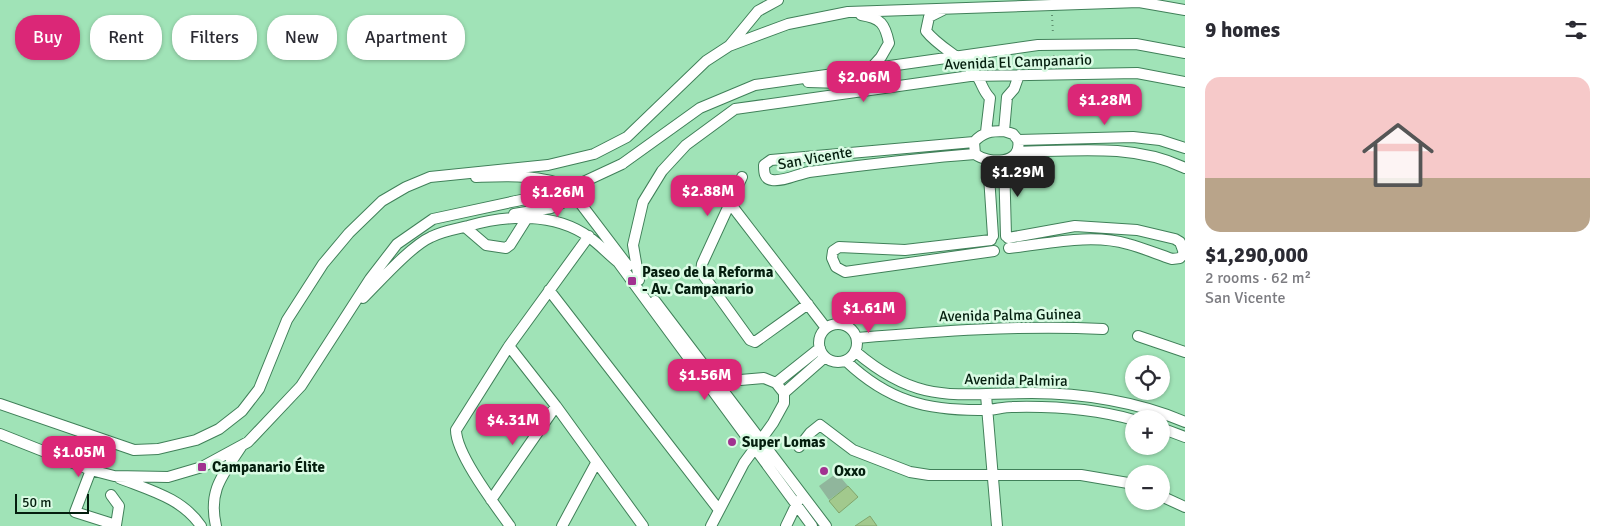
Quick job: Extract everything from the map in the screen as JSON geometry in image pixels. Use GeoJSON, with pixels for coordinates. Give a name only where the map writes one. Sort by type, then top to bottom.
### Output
{"type":"FeatureCollection","features":[{"type":"Feature","properties":{"kind":"street"},"geometry":{"type":"LineString","coordinates":[[729,46],[758,11],[778,0]]}},
{"type":"Feature","properties":{"kind":"street"},"geometry":{"type":"LineString","coordinates":[[0,404],[134,450],[176,446],[196,440],[220,429],[242,411],[259,389],[287,320],[323,264],[349,233],[382,201],[406,187],[430,177],[548,165],[594,154],[627,137],[706,61],[729,46],[788,24],[848,12],[1141,1],[1185,10]]}},
{"type":"Feature","properties":{"kind":"street"},"geometry":{"type":"LineString","coordinates":[[947,9],[929,18],[926,31],[935,42],[977,75],[982,90],[990,98],[1007,97]]}},
{"type":"Feature","properties":{"kind":"street"},"geometry":{"type":"LineString","coordinates":[[848,12],[873,17],[885,26],[889,43],[881,57],[872,67]]}},
{"type":"Feature","properties":{"kind":"street"},"geometry":{"type":"LineString","coordinates":[[114,476],[168,477],[202,467],[248,442],[301,386],[370,279],[397,244],[433,219],[564,191],[622,164],[700,108],[755,85],[1038,45],[1136,44],[1185,54]]}},
{"type":"Feature","properties":{"kind":"street","name":"Avenida El Campanario"},"geometry":{"type":"LineString","coordinates":[[639,280],[634,245],[643,202],[662,171],[686,145],[735,109],[977,75],[1137,73],[1185,82]]}},
{"type":"Feature","properties":{"kind":"street"},"geometry":{"type":"LineString","coordinates":[[1004,131],[1007,97],[1014,89],[1019,75]]}},
{"type":"Feature","properties":{"kind":"street"},"geometry":{"type":"LineString","coordinates":[[782,81],[905,85]]}},
{"type":"Feature","properties":{"kind":"street"},"geometry":{"type":"LineString","coordinates":[[986,132],[990,98]]}},
{"type":"Feature","properties":{"kind":"street"},"geometry":{"type":"LineString","coordinates":[[1016,152],[1018,140],[1013,134],[1004,131],[986,132],[974,142],[975,154],[988,161],[1004,160],[1016,152],[1132,151],[1170,161],[1185,168]]}},
{"type":"Feature","properties":{"kind":"street"},"geometry":{"type":"LineString","coordinates":[[1018,140],[1133,137],[1160,140],[1185,148]]}},
{"type":"Feature","properties":{"kind":"street"},"geometry":{"type":"LineString","coordinates":[[1087,150],[1088,139]]}},
{"type":"Feature","properties":{"kind":"street","name":"San Vicente"},"geometry":{"type":"LineString","coordinates":[[974,142],[771,160],[764,165],[764,175],[768,180],[774,181],[803,173],[911,159],[975,154]]}},
{"type":"Feature","properties":{"kind":"street"},"geometry":{"type":"LineString","coordinates":[[909,147],[911,159]]}},
{"type":"Feature","properties":{"kind":"street"},"geometry":{"type":"LineString","coordinates":[[1004,160],[1008,241],[1002,254],[994,251],[845,272],[836,267],[832,258],[833,252],[839,247],[905,250],[992,238],[997,234],[1008,241],[1076,240],[1127,243],[1172,260],[1180,258],[1184,253],[1180,242],[1175,239],[1120,228],[1076,226],[1008,241]]}},
{"type":"Feature","properties":{"kind":"street"},"geometry":{"type":"LineString","coordinates":[[988,161],[994,251]]}},
{"type":"Feature","properties":{"kind":"street"},"geometry":{"type":"LineString","coordinates":[[430,177],[516,176],[553,180],[568,187],[717,382],[812,526]]}},
{"type":"Feature","properties":{"kind":"street"},"geometry":{"type":"LineString","coordinates":[[742,177],[700,268],[750,340],[755,342],[808,304]]}},
{"type":"Feature","properties":{"kind":"street"},"geometry":{"type":"LineString","coordinates":[[351,309],[402,260],[431,237],[493,218],[532,209],[551,208],[562,203],[565,191],[553,180]]}},
{"type":"Feature","properties":{"kind":"street"},"geometry":{"type":"LineString","coordinates":[[729,202],[826,328]]}},
{"type":"Feature","properties":{"kind":"street"},"geometry":{"type":"LineString","coordinates":[[493,218],[527,218],[566,225],[589,236],[618,262],[758,444],[826,526]]}},
{"type":"Feature","properties":{"kind":"street"},"geometry":{"type":"LineString","coordinates":[[465,227],[486,245],[506,248],[527,218]]}},
{"type":"Feature","properties":{"kind":"street"},"geometry":{"type":"LineString","coordinates":[[510,526],[491,500],[466,459],[456,438],[456,430],[508,346],[589,236]]}},
{"type":"Feature","properties":{"kind":"street"},"geometry":{"type":"LineString","coordinates":[[549,290],[719,510]]}},
{"type":"Feature","properties":{"kind":"street"},"geometry":{"type":"LineString","coordinates":[[835,324],[845,324],[853,330],[857,338],[856,352],[846,361],[835,362],[822,352],[820,337],[826,328],[835,324]]}},
{"type":"Feature","properties":{"kind":"street","name":"Avenida Palma Guinea"},"geometry":{"type":"LineString","coordinates":[[857,338],[926,332],[1059,327],[1103,329]]}},
{"type":"Feature","properties":{"kind":"street"},"geometry":{"type":"LineString","coordinates":[[1138,336],[1185,352]]}},
{"type":"Feature","properties":{"kind":"street"},"geometry":{"type":"LineString","coordinates":[[508,346],[556,406],[643,526]]}},
{"type":"Feature","properties":{"kind":"street"},"geometry":{"type":"LineString","coordinates":[[784,393],[822,352]]}},
{"type":"Feature","properties":{"kind":"street"},"geometry":{"type":"LineString","coordinates":[[776,384],[822,352]]}},
{"type":"Feature","properties":{"kind":"street","name":"Avenida Palmira"},"geometry":{"type":"LineString","coordinates":[[856,352],[876,369],[899,382],[940,394],[1056,394],[1133,406],[1185,422]]}},
{"type":"Feature","properties":{"kind":"street","name":"Avenida Palmira"},"geometry":{"type":"LineString","coordinates":[[846,361],[866,380],[891,395],[934,409],[987,410],[1009,407],[1056,407],[1125,418]]}},
{"type":"Feature","properties":{"kind":"street"},"geometry":{"type":"LineString","coordinates":[[711,526],[744,463],[780,413],[784,403],[784,393],[776,384],[764,378],[717,382]]}},
{"type":"Feature","properties":{"kind":"street"},"geometry":{"type":"LineString","coordinates":[[986,395],[997,526]]}},
{"type":"Feature","properties":{"kind":"street"},"geometry":{"type":"LineString","coordinates":[[491,500],[556,406]]}},
{"type":"Feature","properties":{"kind":"street"},"geometry":{"type":"LineString","coordinates":[[799,447],[810,433],[820,425],[853,450],[910,472],[947,477],[993,474],[1081,475],[1125,482]]}},
{"type":"Feature","properties":{"kind":"street"},"geometry":{"type":"LineString","coordinates":[[1170,431],[1185,437]]}},
{"type":"Feature","properties":{"kind":"street"},"geometry":{"type":"LineString","coordinates":[[0,434],[91,470],[114,476],[175,500],[192,514],[201,526]]}},
{"type":"Feature","properties":{"kind":"street"},"geometry":{"type":"LineString","coordinates":[[216,526],[212,511],[217,484],[241,447]]}},
{"type":"Feature","properties":{"kind":"street"},"geometry":{"type":"LineString","coordinates":[[562,526],[596,463]]}},
{"type":"Feature","properties":{"kind":"street"},"geometry":{"type":"LineString","coordinates":[[91,470],[76,512],[116,525],[120,506],[111,495]]}},
{"type":"Feature","properties":{"kind":"street"},"geometry":{"type":"LineString","coordinates":[[786,526],[801,494]]}},
{"type":"Feature","properties":{"kind":"street"},"geometry":{"type":"LineString","coordinates":[[1170,500],[1185,507]]}},
{"type":"Feature","properties":{"kind":"green space"},"geometry":{"type":"Polygon","coordinates":[[[837,473],[848,486],[829,500],[819,486],[837,473]]]}},
{"type":"Feature","properties":{"kind":"building"},"geometry":{"type":"Polygon","coordinates":[[[848,486],[858,497],[839,513],[829,501],[848,486]]]}},
{"type":"Feature","properties":{"kind":"building"},"geometry":{"type":"Polygon","coordinates":[[[870,516],[877,526],[855,526],[870,516]]]}},
{"type":"Feature","properties":{"kind":"place","name":"Paseo de la Reforma - Av. Campanario"},"geometry":{"type":"Point","coordinates":[632,281]}},
{"type":"Feature","properties":{"kind":"place","name":"Super Lomas"},"geometry":{"type":"Point","coordinates":[732,442]}},
{"type":"Feature","properties":{"kind":"place","name":"Campanario Élite"},"geometry":{"type":"Point","coordinates":[202,467]}},
{"type":"Feature","properties":{"kind":"place","name":"Oxxo"},"geometry":{"type":"Point","coordinates":[824,471]}}]}
